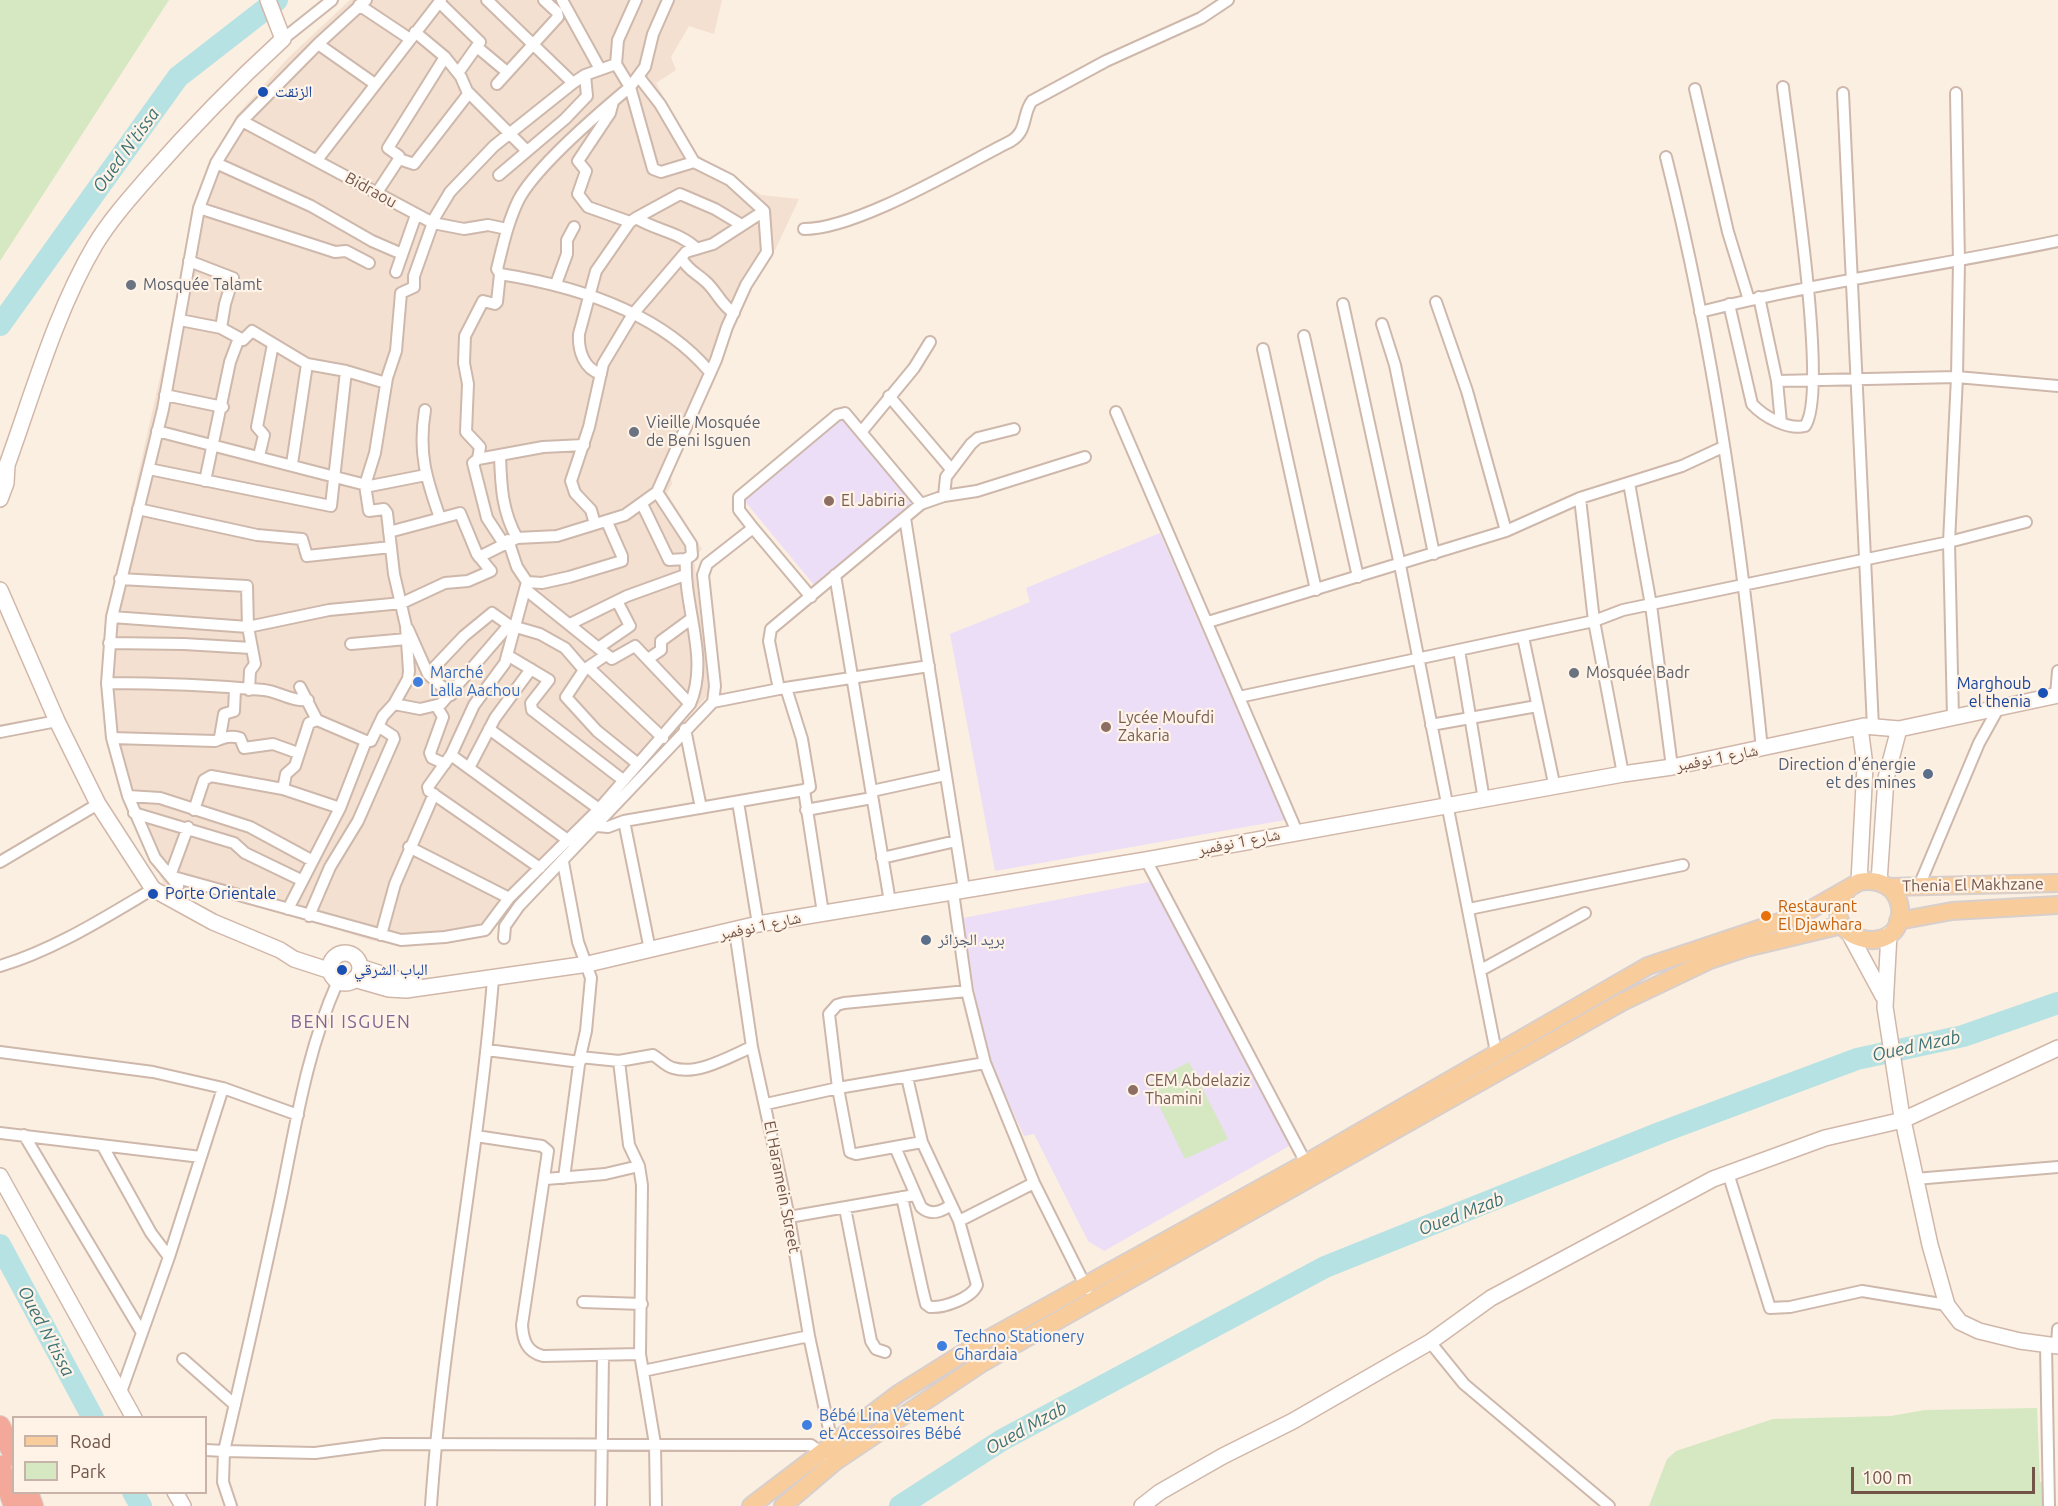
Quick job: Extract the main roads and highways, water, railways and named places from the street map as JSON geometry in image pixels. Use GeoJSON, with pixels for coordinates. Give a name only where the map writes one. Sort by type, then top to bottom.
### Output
{"type":"FeatureCollection","features":[{"type":"Feature","properties":{"kind":"highway"},"geometry":{"type":"LineString","coordinates":[[0,1426],[12,1452]]}},
{"type":"Feature","properties":{"kind":"highway"},"geometry":{"type":"LineString","coordinates":[[0,1466],[14,1506]]}},
{"type":"Feature","properties":{"kind":"main road"},"geometry":{"type":"LineString","coordinates":[[0,499],[6,483],[4,470],[46,356],[81,272],[102,233],[151,174],[227,90],[283,39],[270,7]]}},
{"type":"Feature","properties":{"kind":"main road"},"geometry":{"type":"LineString","coordinates":[[0,590],[5,607],[57,721],[98,804],[153,889],[213,922],[280,950],[288,949],[333,972],[347,983],[357,973],[356,958],[346,953],[337,955],[333,972]]}},
{"type":"Feature","properties":{"kind":"main road","name":"شارع 1 نوفمبر"},"geometry":{"type":"LineString","coordinates":[[357,973],[418,986],[493,979],[588,964],[758,924],[1146,860],[1556,788],[1866,727],[1899,729],[2057,695]]}},
{"type":"Feature","properties":{"kind":"main road"},"geometry":{"type":"LineString","coordinates":[[1866,727],[1854,884],[1839,905],[1845,929],[1884,1002]]}},
{"type":"Feature","properties":{"kind":"main road"},"geometry":{"type":"LineString","coordinates":[[1899,729],[1890,754],[1886,778],[1884,884],[1899,902],[1884,1002],[1915,1179],[1947,1305],[1960,1322],[1978,1331],[2053,1345]]}},
{"type":"Feature","properties":{"kind":"main road"},"geometry":{"type":"LineString","coordinates":[[1865,753],[1890,754]]}},
{"type":"Feature","properties":{"kind":"main road","name":"Thenia El Makhzane"},"geometry":{"type":"LineString","coordinates":[[1884,884],[1919,886],[2058,883]]}},
{"type":"Feature","properties":{"kind":"main road"},"geometry":{"type":"LineString","coordinates":[[751,1506],[898,1394],[970,1349],[1305,1163],[1648,966],[1803,914],[1854,884],[1884,884]]}},
{"type":"Feature","properties":{"kind":"main road"},"geometry":{"type":"LineString","coordinates":[[783,1506],[831,1466],[982,1363],[1622,1002],[1710,960],[1737,951],[1845,929],[1867,941],[1878,940],[1894,927],[1952,911],[2058,904]]}},
{"type":"Feature","properties":{"kind":"main road"},"geometry":{"type":"LineString","coordinates":[[1142,1506],[1214,1461],[1320,1406],[1430,1342],[1491,1298],[1713,1179],[1825,1138],[1902,1115],[2058,1048]]}},
{"type":"Feature","properties":{"kind":"main road"},"geometry":{"type":"LineString","coordinates":[[0,1176],[64,1296],[133,1416]]}},
{"type":"Feature","properties":{"kind":"waterway","name":"Oued N'tissa"},"geometry":{"type":"LineString","coordinates":[[0,325],[178,77],[277,0]]}},
{"type":"Feature","properties":{"kind":"waterway","name":"Oued Mzab"},"geometry":{"type":"LineString","coordinates":[[900,1506],[1002,1440],[1325,1267],[1662,1132],[1857,1059],[1963,1036],[2058,1003]]}},
{"type":"Feature","properties":{"kind":"waterway","name":"Oued N'tissa"},"geometry":{"type":"LineString","coordinates":[[0,1245],[92,1416]]}},
{"type":"Feature","properties":{"kind":"waterway","name":"Oued N'tissa"},"geometry":{"type":"LineString","coordinates":[[134,1494],[141,1506]]}},
{"type":"Feature","properties":{"kind":"place","name":"الزنقت"},"geometry":{"type":"Point","coordinates":[263,92]}},
{"type":"Feature","properties":{"kind":"place","name":"Mosquée Talamt"},"geometry":{"type":"Point","coordinates":[131,285]}},
{"type":"Feature","properties":{"kind":"place","name":"Vieille Mosquée de Beni Isguen"},"geometry":{"type":"Point","coordinates":[634,432]}},
{"type":"Feature","properties":{"kind":"place","name":"El Jabiria"},"geometry":{"type":"Point","coordinates":[829,501]}},
{"type":"Feature","properties":{"kind":"place","name":"Mosquée Badr"},"geometry":{"type":"Point","coordinates":[1574,673]}},
{"type":"Feature","properties":{"kind":"place","name":"Marché Lalla Aachou"},"geometry":{"type":"Point","coordinates":[418,682]}},
{"type":"Feature","properties":{"kind":"place","name":"Marghoub el thenia"},"geometry":{"type":"Point","coordinates":[2043,693]}},
{"type":"Feature","properties":{"kind":"place","name":"Lycée Moufdi Zakaria"},"geometry":{"type":"Point","coordinates":[1106,727]}},
{"type":"Feature","properties":{"kind":"place","name":"Direction d'énergie et des mines"},"geometry":{"type":"Point","coordinates":[1928,774]}},
{"type":"Feature","properties":{"kind":"place","name":"Porte Orientale"},"geometry":{"type":"Point","coordinates":[153,894]}},
{"type":"Feature","properties":{"kind":"place","name":"Restaurant El Djawhara"},"geometry":{"type":"Point","coordinates":[1766,916]}},
{"type":"Feature","properties":{"kind":"place","name":"بريد الجزائر"},"geometry":{"type":"Point","coordinates":[926,940]}},
{"type":"Feature","properties":{"kind":"place","name":"الباب الشرقي"},"geometry":{"type":"Point","coordinates":[342,970]}},
{"type":"Feature","properties":{"kind":"place","name":"CEM Abdelaziz Thamini"},"geometry":{"type":"Point","coordinates":[1133,1090]}},
{"type":"Feature","properties":{"kind":"place","name":"Techno Stationery Ghardaia"},"geometry":{"type":"Point","coordinates":[942,1346]}},
{"type":"Feature","properties":{"kind":"place","name":"Bébé Lina Vêtement et Accessoires Bébé"},"geometry":{"type":"Point","coordinates":[807,1425]}},
{"type":"Feature","properties":{"kind":"district","name":"BENI ISGUEN"},"geometry":{"type":"Point","coordinates":[351,1022]}}]}
